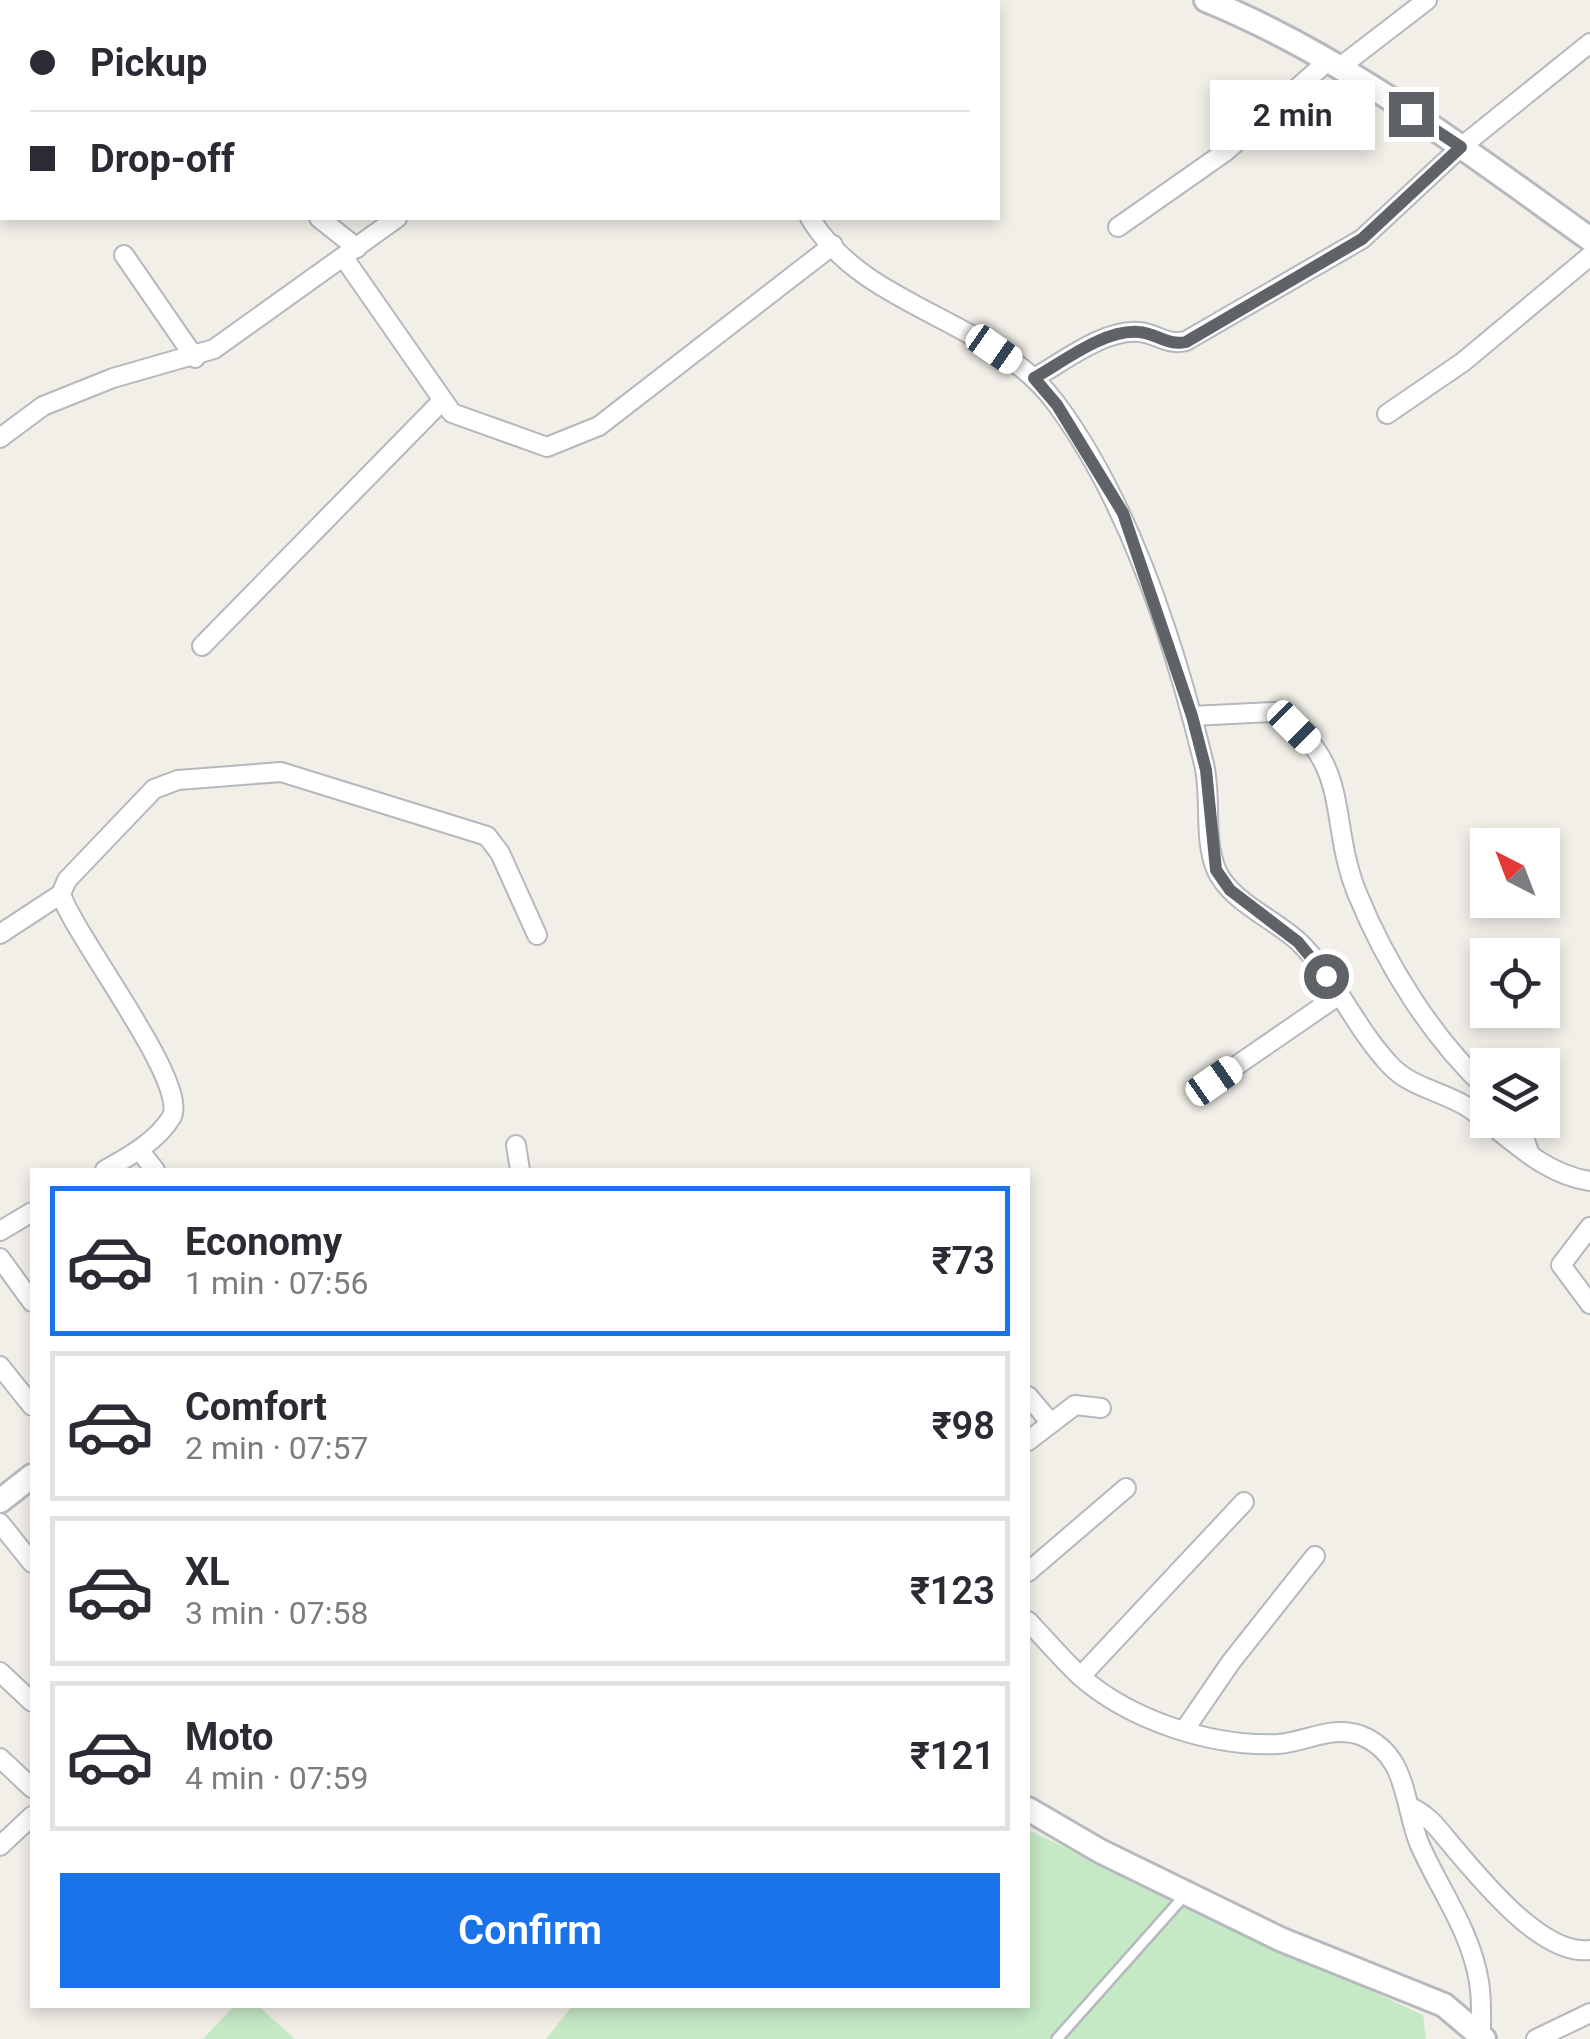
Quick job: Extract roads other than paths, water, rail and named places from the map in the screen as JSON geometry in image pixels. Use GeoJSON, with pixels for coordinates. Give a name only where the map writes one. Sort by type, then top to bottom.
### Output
{"type":"FeatureCollection","features":[{"type":"Feature","properties":{"kind":"street"},"geometry":{"type":"LineString","coordinates":[[1206,0],[1258,21],[1335,64],[1590,239]]}},
{"type":"Feature","properties":{"kind":"street"},"geometry":{"type":"LineString","coordinates":[[1118,227],[1427,0]]}},
{"type":"Feature","properties":{"kind":"street"},"geometry":{"type":"LineString","coordinates":[[1034,378],[1110,337],[1139,332],[1179,344],[1222,324],[1362,239],[1461,147],[1590,43]]}},
{"type":"Feature","properties":{"kind":"street"},"geometry":{"type":"LineString","coordinates":[[321,220],[350,253],[442,402],[457,416],[538,446],[570,440],[599,426],[834,245]]}},
{"type":"Feature","properties":{"kind":"street"},"geometry":{"type":"LineString","coordinates":[[0,438],[43,406],[114,378],[196,358],[230,338],[394,220]]}},
{"type":"Feature","properties":{"kind":"street"},"geometry":{"type":"LineString","coordinates":[[812,220],[873,282],[994,349],[1034,378],[1057,405],[1123,513],[1192,716],[1206,770],[1216,870],[1230,890],[1298,942],[1364,1034],[1399,1074],[1468,1108],[1530,1155],[1566,1176],[1590,1182]]}},
{"type":"Feature","properties":{"kind":"street"},"geometry":{"type":"LineString","coordinates":[[124,254],[196,358]]}},
{"type":"Feature","properties":{"kind":"street"},"geometry":{"type":"LineString","coordinates":[[1387,414],[1484,346],[1590,256]]}},
{"type":"Feature","properties":{"kind":"street"},"geometry":{"type":"LineString","coordinates":[[202,646],[442,402]]}},
{"type":"Feature","properties":{"kind":"street"},"geometry":{"type":"LineString","coordinates":[[1192,716],[1274,712],[1319,753],[1331,773],[1343,850],[1373,931],[1453,1056],[1470,1073]]}},
{"type":"Feature","properties":{"kind":"street"},"geometry":{"type":"LineString","coordinates":[[0,934],[61,894],[67,880],[154,789],[178,780],[281,772],[487,836],[500,853],[537,935]]}},
{"type":"Feature","properties":{"kind":"street"},"geometry":{"type":"LineString","coordinates":[[61,894],[94,958],[147,1041],[174,1098],[171,1118],[139,1150],[108,1168]]}},
{"type":"Feature","properties":{"kind":"street"},"geometry":{"type":"LineString","coordinates":[[1214,1081],[1339,995]]}},
{"type":"Feature","properties":{"kind":"street"},"geometry":{"type":"LineString","coordinates":[[1524,1138],[1530,1155]]}},
{"type":"Feature","properties":{"kind":"street"},"geometry":{"type":"LineString","coordinates":[[516,1146],[520,1168]]}},
{"type":"Feature","properties":{"kind":"street"},"geometry":{"type":"LineString","coordinates":[[139,1150],[152,1168]]}},
{"type":"Feature","properties":{"kind":"street"},"geometry":{"type":"LineString","coordinates":[[0,1231],[30,1213]]}},
{"type":"Feature","properties":{"kind":"street"},"geometry":{"type":"LineString","coordinates":[[1590,1227],[1561,1265],[1590,1304]]}},
{"type":"Feature","properties":{"kind":"street"},"geometry":{"type":"LineString","coordinates":[[0,1258],[30,1299]]}},
{"type":"Feature","properties":{"kind":"street"},"geometry":{"type":"LineString","coordinates":[[0,1366],[30,1404]]}},
{"type":"Feature","properties":{"kind":"street"},"geometry":{"type":"LineString","coordinates":[[1030,1398],[1051,1423]]}},
{"type":"Feature","properties":{"kind":"street"},"geometry":{"type":"LineString","coordinates":[[1030,1439],[1075,1405],[1101,1408]]}},
{"type":"Feature","properties":{"kind":"street"},"geometry":{"type":"LineString","coordinates":[[0,1501],[30,1478]]}},
{"type":"Feature","properties":{"kind":"street"},"geometry":{"type":"LineString","coordinates":[[1030,1570],[1126,1488]]}},
{"type":"Feature","properties":{"kind":"street"},"geometry":{"type":"LineString","coordinates":[[1081,1676],[1244,1502]]}},
{"type":"Feature","properties":{"kind":"street"},"geometry":{"type":"LineString","coordinates":[[0,1522],[30,1560]]}},
{"type":"Feature","properties":{"kind":"street"},"geometry":{"type":"LineString","coordinates":[[1185,1729],[1316,1556]]}},
{"type":"Feature","properties":{"kind":"street"},"geometry":{"type":"LineString","coordinates":[[1030,1623],[1081,1676],[1136,1711],[1213,1739],[1261,1744],[1292,1742],[1337,1730],[1361,1736],[1391,1757],[1419,1842],[1458,1920],[1477,1974],[1483,2037]]}},
{"type":"Feature","properties":{"kind":"street"},"geometry":{"type":"LineString","coordinates":[[0,1672],[30,1700]]}},
{"type":"Feature","properties":{"kind":"street"},"geometry":{"type":"LineString","coordinates":[[0,1758],[30,1781]]}},
{"type":"Feature","properties":{"kind":"street"},"geometry":{"type":"LineString","coordinates":[[1410,1806],[1426,1816],[1470,1867],[1554,1946],[1590,1950]]}},
{"type":"Feature","properties":{"kind":"street"},"geometry":{"type":"LineString","coordinates":[[1030,1810],[1280,1939],[1444,2005],[1483,2037]]}},
{"type":"Feature","properties":{"kind":"street"},"geometry":{"type":"LineString","coordinates":[[0,1846],[30,1818]]}},
{"type":"Feature","properties":{"kind":"street"},"geometry":{"type":"LineString","coordinates":[[1536,2039],[1590,2013]]}},
{"type":"Feature","properties":{"kind":"lane"},"geometry":{"type":"LineString","coordinates":[[1057,2039],[1186,1893]]}}]}
